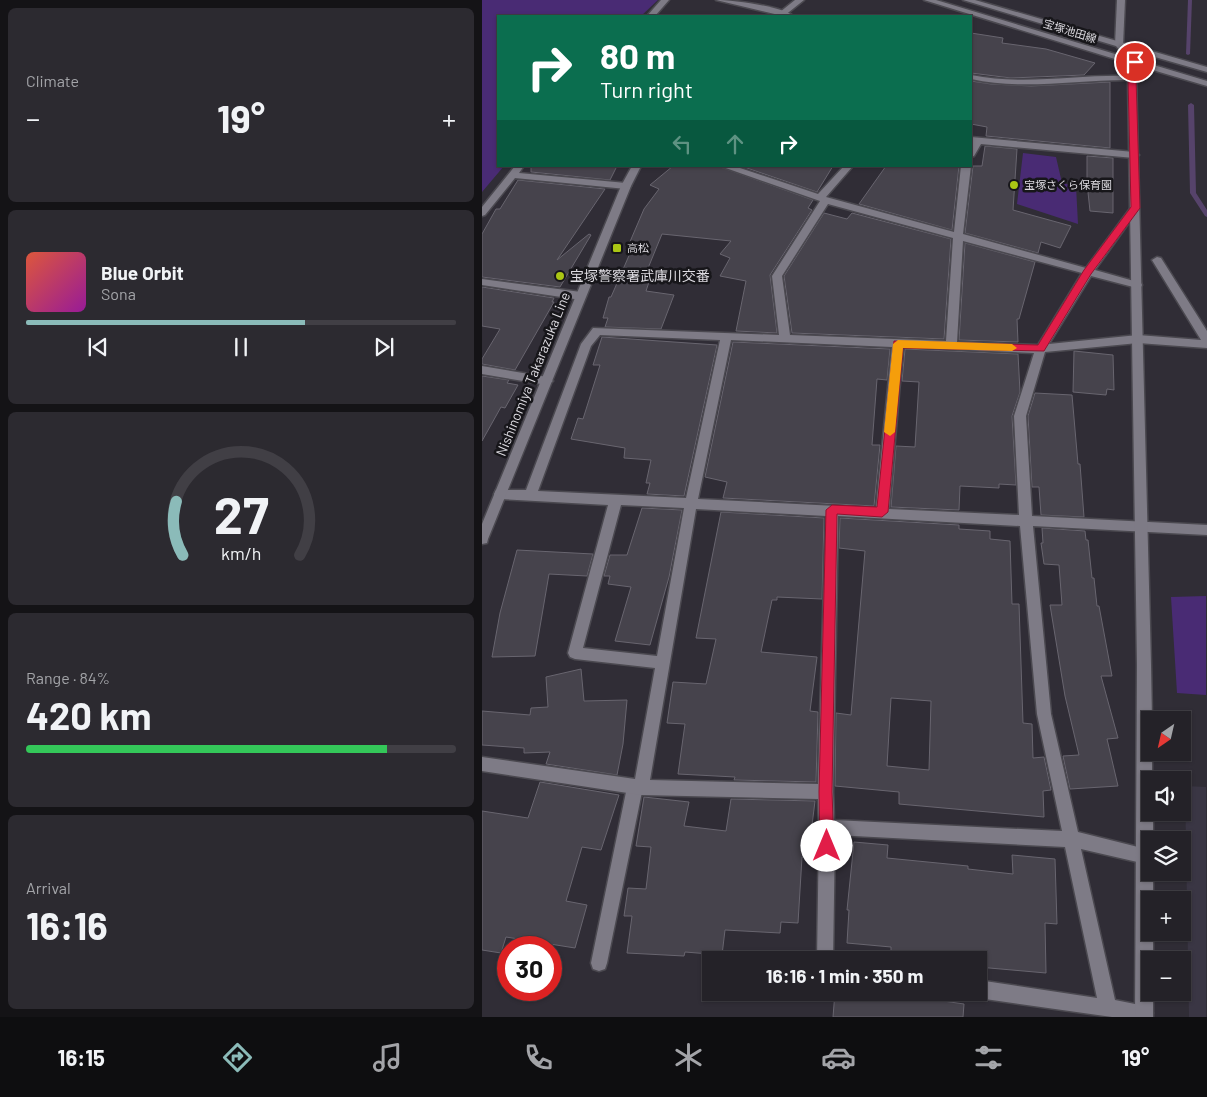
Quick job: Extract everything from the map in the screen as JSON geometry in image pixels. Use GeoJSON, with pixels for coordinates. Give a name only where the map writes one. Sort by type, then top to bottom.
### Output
{"type":"FeatureCollection","features":[{"type":"Feature","properties":{"kind":"street"},"geometry":{"type":"LineString","coordinates":[[652,15],[665,0]]}},
{"type":"Feature","properties":{"kind":"street"},"geometry":{"type":"LineString","coordinates":[[720,0],[784,15],[800,0]]}},
{"type":"Feature","properties":{"kind":"street","name":"宝塚池田線"},"geometry":{"type":"LineString","coordinates":[[928,0],[1206,84]]}},
{"type":"Feature","properties":{"kind":"street"},"geometry":{"type":"LineString","coordinates":[[967,0],[1206,70]]}},
{"type":"Feature","properties":{"kind":"street"},"geometry":{"type":"LineString","coordinates":[[1121,0],[1119,45],[1135,62],[1132,78],[1143,526],[1146,831]]}},
{"type":"Feature","properties":{"kind":"street"},"geometry":{"type":"LineString","coordinates":[[972,77],[989,81],[1045,83],[1102,77],[1132,78]]}},
{"type":"Feature","properties":{"kind":"street"},"geometry":{"type":"LineString","coordinates":[[974,140],[1134,155]]}},
{"type":"Feature","properties":{"kind":"street"},"geometry":{"type":"LineString","coordinates":[[482,213],[519,167]]}},
{"type":"Feature","properties":{"kind":"street","name":"Nishinomiya Takarazuka Line"},"geometry":{"type":"LineString","coordinates":[[482,539],[626,186],[636,167]]}},
{"type":"Feature","properties":{"kind":"street"},"geometry":{"type":"LineString","coordinates":[[727,167],[823,199],[1137,286]]}},
{"type":"Feature","properties":{"kind":"street"},"geometry":{"type":"LineString","coordinates":[[784,339],[777,276],[823,199],[848,167]]}},
{"type":"Feature","properties":{"kind":"street"},"geometry":{"type":"LineString","coordinates":[[951,346],[958,236],[966,167]]}},
{"type":"Feature","properties":{"kind":"street"},"geometry":{"type":"LineString","coordinates":[[513,175],[626,186]]}},
{"type":"Feature","properties":{"kind":"street"},"geometry":{"type":"LineString","coordinates":[[1108,1007],[1044,714],[1026,520],[1020,416],[1041,348],[1088,272],[1135,208]]}},
{"type":"Feature","properties":{"kind":"street"},"geometry":{"type":"LineString","coordinates":[[1156,260],[1206,340]]}},
{"type":"Feature","properties":{"kind":"street"},"geometry":{"type":"LineString","coordinates":[[482,282],[581,296]]}},
{"type":"Feature","properties":{"kind":"street"},"geometry":{"type":"LineString","coordinates":[[530,496],[586,344],[597,331],[1041,348],[1138,339],[1206,344]]}},
{"type":"Feature","properties":{"kind":"street"},"geometry":{"type":"LineString","coordinates":[[598,963],[638,787],[663,662],[691,503],[726,337]]}},
{"type":"Feature","properties":{"kind":"street"},"geometry":{"type":"LineString","coordinates":[[882,512],[898,344]]}},
{"type":"Feature","properties":{"kind":"street"},"geometry":{"type":"LineString","coordinates":[[482,370],[547,381]]}},
{"type":"Feature","properties":{"kind":"street"},"geometry":{"type":"LineString","coordinates":[[500,494],[1206,530]]}},
{"type":"Feature","properties":{"kind":"street"},"geometry":{"type":"LineString","coordinates":[[616,499],[575,653],[663,662]]}},
{"type":"Feature","properties":{"kind":"street"},"geometry":{"type":"LineString","coordinates":[[825,951],[826,792],[832,510]]}},
{"type":"Feature","properties":{"kind":"street"},"geometry":{"type":"LineString","coordinates":[[482,764],[638,787],[826,792]]}},
{"type":"Feature","properties":{"kind":"street"},"geometry":{"type":"LineString","coordinates":[[827,827],[1072,839],[1141,855]]}},
{"type":"Feature","properties":{"kind":"street"},"geometry":{"type":"LineString","coordinates":[[987,990],[1108,1007],[1144,1015],[1146,881]]}},
{"type":"Feature","properties":{"kind":"shaded area"},"geometry":{"type":"Polygon","coordinates":[[[482,0],[658,0],[642,15],[497,15],[497,167],[503,167],[482,192],[482,0]]]}},
{"type":"Feature","properties":{"kind":"shaded area"},"geometry":{"type":"Polygon","coordinates":[[[1023,153],[1056,157],[1062,183],[1076,186],[1078,224],[1017,204],[1023,153]]]}},
{"type":"Feature","properties":{"kind":"shaded area"},"geometry":{"type":"Polygon","coordinates":[[[1206,596],[1206,695],[1177,693],[1171,597],[1206,596]]]}},
{"type":"Feature","properties":{"kind":"shaded area"},"geometry":{"type":"Polygon","coordinates":[[[1191,786],[1206,787],[1206,1017],[1189,1017],[1189,1001],[1191,1001],[1191,951],[1188,951],[1188,941],[1191,941],[1191,891],[1187,891],[1187,881],[1191,881],[1191,831],[1186,831],[1186,821],[1191,821],[1191,786]]]}},
{"type":"Feature","properties":{"kind":"building"},"geometry":{"type":"Polygon","coordinates":[[[972,33],[1003,38],[1002,43],[1046,49],[1095,63],[1084,75],[1011,78],[972,73],[972,33]]]}},
{"type":"Feature","properties":{"kind":"building"},"geometry":{"type":"Polygon","coordinates":[[[972,81],[1031,86],[1110,82],[1110,148],[986,136],[987,127],[972,124],[972,81]]]}},
{"type":"Feature","properties":{"kind":"building"},"geometry":{"type":"Polygon","coordinates":[[[985,146],[1017,149],[1013,210],[1071,226],[1060,248],[1041,242],[1038,253],[965,233],[973,166],[982,166],[985,146]]]}},
{"type":"Feature","properties":{"kind":"building"},"geometry":{"type":"Polygon","coordinates":[[[1087,156],[1113,158],[1113,213],[1090,211],[1087,156]]]}},
{"type":"Feature","properties":{"kind":"building"},"geometry":{"type":"Polygon","coordinates":[[[531,167],[616,167],[610,180],[531,172],[531,167]]]}},
{"type":"Feature","properties":{"kind":"building"},"geometry":{"type":"Polygon","coordinates":[[[672,167],[721,167],[813,200],[808,208],[812,210],[770,275],[777,333],[736,331],[746,281],[720,276],[730,258],[720,254],[731,241],[662,234],[644,278],[650,279],[646,291],[674,295],[661,329],[605,327],[608,318],[603,318],[609,297],[611,297],[631,251],[626,251],[644,209],[659,189],[650,185],[672,167]]]}},
{"type":"Feature","properties":{"kind":"building"},"geometry":{"type":"Polygon","coordinates":[[[744,167],[832,167],[817,192],[744,167]]]}},
{"type":"Feature","properties":{"kind":"building"},"geometry":{"type":"Polygon","coordinates":[[[885,167],[959,167],[952,230],[859,204],[885,167]]]}},
{"type":"Feature","properties":{"kind":"building"},"geometry":{"type":"Polygon","coordinates":[[[518,180],[605,189],[557,260],[589,234],[591,235],[560,287],[482,277],[482,234],[496,209],[500,209],[518,180]]]}},
{"type":"Feature","properties":{"kind":"building"},"geometry":{"type":"Polygon","coordinates":[[[824,213],[847,219],[852,213],[951,239],[944,339],[792,333],[784,276],[824,213]]]}},
{"type":"Feature","properties":{"kind":"building"},"geometry":{"type":"Polygon","coordinates":[[[965,243],[1035,262],[1019,319],[1017,319],[1018,342],[959,340],[965,243]]]}},
{"type":"Feature","properties":{"kind":"building"},"geometry":{"type":"Polygon","coordinates":[[[482,287],[554,298],[552,302],[554,302],[515,370],[482,364],[482,359],[500,329],[482,326],[482,287]]]}},
{"type":"Feature","properties":{"kind":"building"},"geometry":{"type":"Polygon","coordinates":[[[602,337],[717,345],[684,496],[647,494],[650,483],[646,483],[651,460],[624,458],[625,448],[571,439],[578,418],[583,419],[600,365],[593,365],[602,337]]]}},
{"type":"Feature","properties":{"kind":"building"},"geometry":{"type":"Polygon","coordinates":[[[733,342],[890,349],[887,380],[877,379],[872,445],[880,445],[874,506],[723,498],[727,482],[705,477],[733,342]]]}},
{"type":"Feature","properties":{"kind":"building"},"geometry":{"type":"Polygon","coordinates":[[[905,349],[1018,354],[1020,392],[1012,416],[1016,485],[999,484],[999,488],[960,486],[959,510],[891,507],[896,446],[915,447],[919,382],[902,381],[905,349]]]}},
{"type":"Feature","properties":{"kind":"building"},"geometry":{"type":"Polygon","coordinates":[[[1074,351],[1113,355],[1114,390],[1107,389],[1106,395],[1073,392],[1074,351]]]}},
{"type":"Feature","properties":{"kind":"building"},"geometry":{"type":"Polygon","coordinates":[[[482,376],[509,380],[507,383],[518,385],[505,408],[501,407],[482,441],[482,376]]]}},
{"type":"Feature","properties":{"kind":"building"},"geometry":{"type":"Polygon","coordinates":[[[1035,393],[1072,395],[1084,517],[1041,515],[1039,487],[1032,487],[1028,416],[1035,393]]]}},
{"type":"Feature","properties":{"kind":"building"},"geometry":{"type":"Polygon","coordinates":[[[642,508],[682,510],[669,577],[650,645],[615,641],[631,587],[608,584],[610,576],[604,576],[610,555],[627,555],[642,508]]]}},
{"type":"Feature","properties":{"kind":"building"},"geometry":{"type":"Polygon","coordinates":[[[721,512],[824,518],[822,599],[777,597],[777,600],[772,600],[761,652],[817,657],[810,711],[818,712],[816,782],[734,780],[735,777],[678,774],[685,724],[667,723],[673,682],[706,684],[716,639],[696,638],[721,512]]]}},
{"type":"Feature","properties":{"kind":"building"},"geometry":{"type":"Polygon","coordinates":[[[840,518],[959,525],[959,529],[990,531],[990,539],[1010,541],[1012,604],[1019,604],[1023,723],[1032,724],[1033,758],[1044,757],[1051,790],[1043,791],[1044,817],[899,804],[899,792],[835,786],[836,713],[851,715],[865,551],[839,548],[840,518]],[[891,698],[887,766],[929,770],[931,701],[891,698]]]}},
{"type":"Feature","properties":{"kind":"building"},"geometry":{"type":"Polygon","coordinates":[[[1042,528],[1085,531],[1086,540],[1088,540],[1092,578],[1094,578],[1097,606],[1099,606],[1112,676],[1101,676],[1118,738],[1107,739],[1118,786],[1070,789],[1063,756],[1079,755],[1065,696],[1050,605],[1062,605],[1059,565],[1044,564],[1041,543],[1043,543],[1042,528]]]}},
{"type":"Feature","properties":{"kind":"building"},"geometry":{"type":"Polygon","coordinates":[[[517,550],[593,554],[587,576],[549,574],[535,656],[492,657],[500,613],[517,550]]]}},
{"type":"Feature","properties":{"kind":"building"},"geometry":{"type":"Polygon","coordinates":[[[581,669],[584,701],[627,700],[623,744],[617,775],[546,764],[550,752],[524,753],[524,748],[482,745],[482,711],[530,715],[531,708],[548,707],[546,677],[581,669]]]}},
{"type":"Feature","properties":{"kind":"building"},"geometry":{"type":"Polygon","coordinates":[[[540,782],[619,795],[601,850],[582,847],[566,901],[587,905],[575,948],[562,946],[562,936],[497,936],[497,952],[482,950],[482,811],[528,818],[540,782]]]}},
{"type":"Feature","properties":{"kind":"building"},"geometry":{"type":"Polygon","coordinates":[[[644,797],[689,802],[684,826],[726,831],[731,799],[815,801],[808,858],[802,857],[798,923],[781,922],[780,933],[725,930],[722,951],[702,951],[702,953],[685,952],[684,956],[627,953],[632,916],[624,916],[628,888],[646,889],[651,847],[636,846],[644,797]]]}},
{"type":"Feature","properties":{"kind":"building"},"geometry":{"type":"Polygon","coordinates":[[[854,842],[888,845],[887,858],[968,866],[968,869],[1013,874],[1012,855],[1055,859],[1057,924],[1045,923],[1046,973],[987,968],[987,951],[891,951],[891,947],[847,943],[849,910],[847,910],[854,842]]]}},
{"type":"Feature","properties":{"kind":"building"},"geometry":{"type":"Polygon","coordinates":[[[834,1001],[943,1001],[964,1004],[963,1017],[833,1017],[834,1001]]]}},
{"type":"Feature","properties":{"kind":"waterway"},"geometry":{"type":"LineString","coordinates":[[1188,54],[1190,0]]}},
{"type":"Feature","properties":{"kind":"waterway"},"geometry":{"type":"LineString","coordinates":[[1191,105],[1193,193],[1207,215]]}},
{"type":"Feature","properties":{"kind":"slow traffic"},"geometry":{"type":"LineString","coordinates":[[890,432],[898,344],[1012,348]]}},
{"type":"Feature","properties":{"kind":"place","name":"宝塚さくら保育園"},"geometry":{"type":"Point","coordinates":[1014,185]}},
{"type":"Feature","properties":{"kind":"place","name":"高松"},"geometry":{"type":"Point","coordinates":[617,248]}},
{"type":"Feature","properties":{"kind":"place","name":"宝塚警察署武庫川交番"},"geometry":{"type":"Point","coordinates":[560,276]}},
{"type":"Feature","properties":{"kind":"route"},"geometry":{"type":"LineString","coordinates":[[827,846],[826,792],[832,510],[882,512],[898,344],[1041,348],[1088,272],[1135,208],[1132,78],[1135,62]]}}]}
